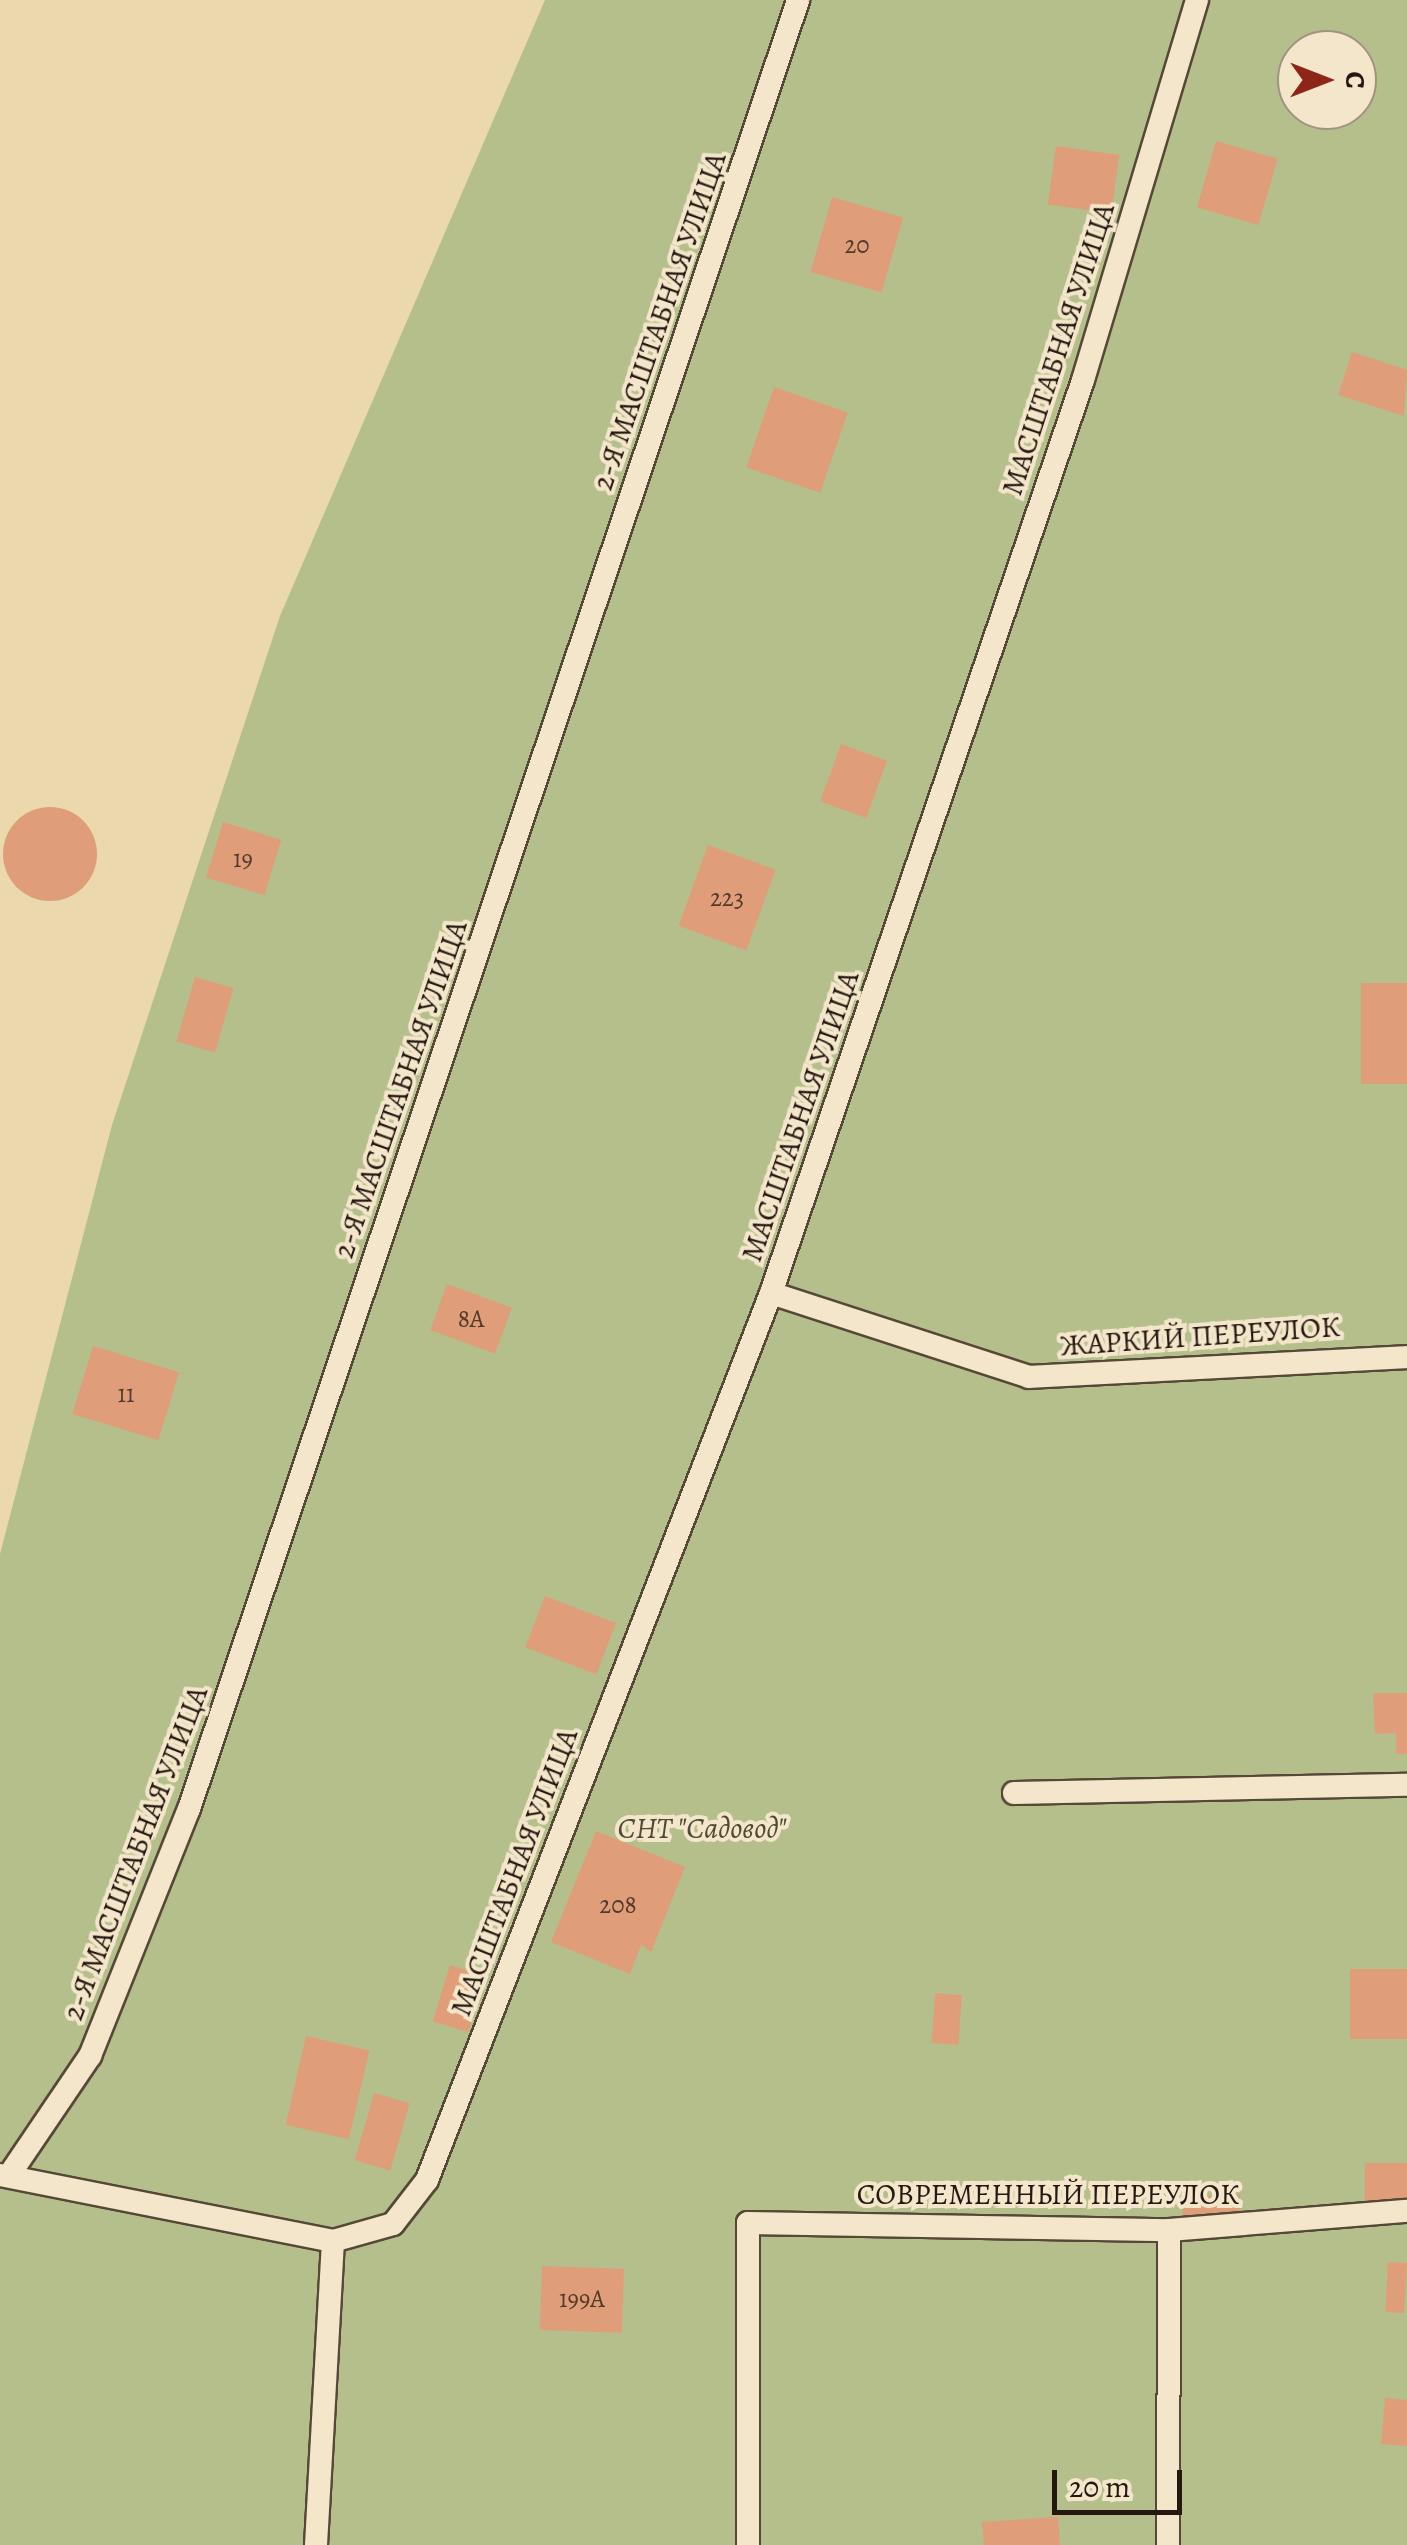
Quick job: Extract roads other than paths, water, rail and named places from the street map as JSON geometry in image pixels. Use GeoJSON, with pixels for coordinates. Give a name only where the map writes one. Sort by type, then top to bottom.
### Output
{"type":"FeatureCollection","features":[{"type":"Feature","properties":{"kind":"lane","name":"2-Я МАСШТАБНАЯ УЛИЦА"},"geometry":{"type":"LineString","coordinates":[[5,2174],[90,2056],[189,1809],[798,0]]}},
{"type":"Feature","properties":{"kind":"lane","name":"МАСШТАБНАЯ УЛИЦА"},"geometry":{"type":"LineString","coordinates":[[333,2241],[393,2224],[428,2180],[771,1293],[1082,380],[1197,0]]}},
{"type":"Feature","properties":{"kind":"lane","name":"ЖАРКИЙ ПЕРЕУЛОК"},"geometry":{"type":"LineString","coordinates":[[771,1293],[1028,1377],[1407,1357]]}},
{"type":"Feature","properties":{"kind":"lane"},"geometry":{"type":"LineString","coordinates":[[1014,1793],[1407,1784]]}},
{"type":"Feature","properties":{"kind":"lane"},"geometry":{"type":"LineString","coordinates":[[5,2174],[333,2241],[316,2545]]}},
{"type":"Feature","properties":{"kind":"lane","name":"СОВРЕМЕННЫЙ ПЕРЕУЛОК"},"geometry":{"type":"LineString","coordinates":[[748,2545],[748,2223],[1169,2230],[1407,2211]]}},
{"type":"Feature","properties":{"kind":"lane"},"geometry":{"type":"LineString","coordinates":[[1168,2545],[1169,2230]]}},
{"type":"Feature","properties":{"kind":"park label","name":"СНТ \"Садовод\""},"geometry":{"type":"Point","coordinates":[702,1828]}}]}
